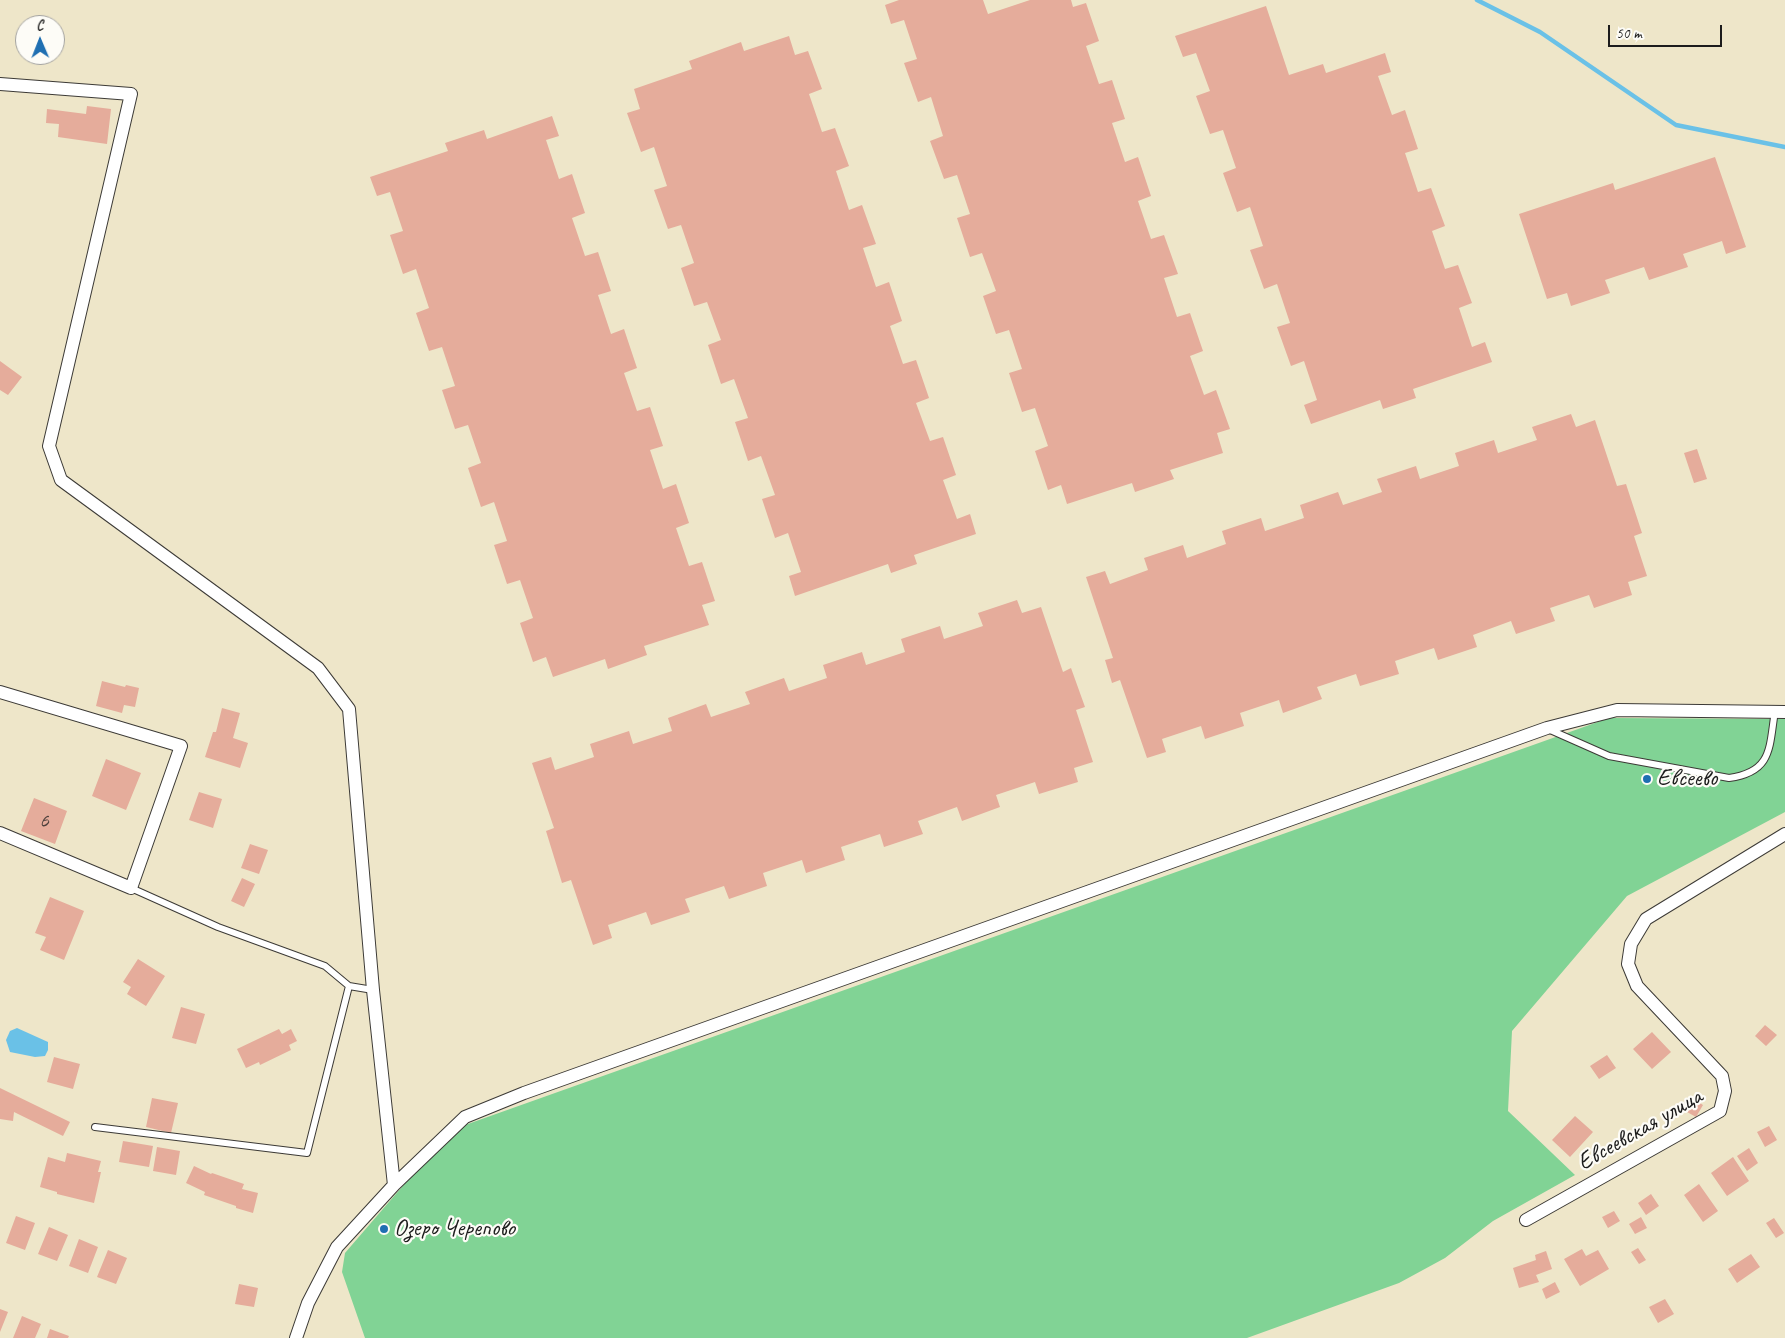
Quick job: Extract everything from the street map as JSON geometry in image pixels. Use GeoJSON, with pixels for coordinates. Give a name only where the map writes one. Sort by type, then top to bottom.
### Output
{"type":"FeatureCollection","features":[{"type":"Feature","properties":{"kind":"street"},"geometry":{"type":"LineString","coordinates":[[0,84],[131,94],[49,446],[61,480],[318,668],[349,709],[373,990],[394,1185]]}},
{"type":"Feature","properties":{"kind":"street"},"geometry":{"type":"LineString","coordinates":[[0,692],[181,746],[131,888],[0,833]]}},
{"type":"Feature","properties":{"kind":"street"},"geometry":{"type":"LineString","coordinates":[[296,1338],[308,1303],[337,1247],[394,1185],[465,1118],[524,1093],[1546,728],[1617,710],[1780,711]]}},
{"type":"Feature","properties":{"kind":"street","name":"Евсеевская улица"},"geometry":{"type":"LineString","coordinates":[[1526,1220],[1720,1111],[1724,1091],[1722,1076],[1637,986],[1628,964],[1631,944],[1646,919],[1785,834]]}},
{"type":"Feature","properties":{"kind":"lane"},"geometry":{"type":"LineString","coordinates":[[1546,728],[1610,756],[1729,778],[1743,776],[1758,768],[1768,756],[1780,711]]}},
{"type":"Feature","properties":{"kind":"lane"},"geometry":{"type":"LineString","coordinates":[[131,888],[218,927],[325,966],[349,986],[373,990]]}},
{"type":"Feature","properties":{"kind":"lane"},"geometry":{"type":"LineString","coordinates":[[96,1127],[307,1153],[349,986]]}},
{"type":"Feature","properties":{"kind":"green space"},"geometry":{"type":"Polygon","coordinates":[[[1609,718],[1785,719],[1785,812],[1627,896],[1512,1031],[1508,1111],[1575,1175],[1493,1221],[1445,1258],[1399,1283],[1247,1338],[365,1338],[342,1272],[345,1253],[451,1130],[1609,718]]]}},
{"type":"Feature","properties":{"kind":"water"},"geometry":{"type":"Polygon","coordinates":[[[17,1028],[48,1042],[48,1050],[45,1056],[35,1057],[10,1052],[6,1040],[10,1031],[17,1028]]]}},
{"type":"Feature","properties":{"kind":"building"},"geometry":{"type":"Polygon","coordinates":[[[899,0],[983,0],[988,14],[1030,0],[1071,0],[1073,7],[1086,3],[1099,41],[1086,46],[1099,84],[1112,80],[1125,119],[1112,123],[1125,162],[1138,157],[1151,196],[1138,201],[1151,239],[1164,235],[1178,274],[1164,278],[1177,317],[1190,313],[1203,351],[1190,356],[1204,395],[1216,390],[1230,429],[1217,433],[1223,453],[1170,470],[1174,479],[1135,492],[1132,483],[1067,504],[1061,485],[1048,490],[1035,451],[1048,446],[1035,408],[1022,412],[1009,373],[1022,369],[1009,330],[996,334],[983,296],[996,291],[982,253],[970,257],[957,218],[970,214],[957,175],[944,179],[930,141],[943,136],[931,97],[918,102],[904,63],[917,59],[904,20],[891,24],[885,5],[899,0]]]}},
{"type":"Feature","properties":{"kind":"building"},"geometry":{"type":"Polygon","coordinates":[[[1266,6],[1289,75],[1323,64],[1326,73],[1385,53],[1391,72],[1378,76],[1392,115],[1405,110],[1418,149],[1405,153],[1418,192],[1431,188],[1445,226],[1432,231],[1445,269],[1458,265],[1472,303],[1459,308],[1472,347],[1485,342],[1492,362],[1413,389],[1416,398],[1383,409],[1380,400],[1311,424],[1304,405],[1317,400],[1304,361],[1291,366],[1277,327],[1290,323],[1277,284],[1264,289],[1250,250],[1263,246],[1250,207],[1237,212],[1223,173],[1236,168],[1223,130],[1210,134],[1196,96],[1210,91],[1196,53],[1183,57],[1175,36],[1266,6]]]}},
{"type":"Feature","properties":{"kind":"building"},"geometry":{"type":"Polygon","coordinates":[[[789,36],[795,55],[808,51],[822,89],[809,94],[822,132],[835,128],[849,166],[836,171],[849,210],[862,205],[876,244],[863,248],[876,287],[889,282],[902,321],[890,326],[903,364],[916,360],[929,398],[916,403],[930,441],[943,437],[956,475],[943,480],[957,519],[970,514],[976,534],[914,555],[917,564],[891,573],[888,564],[795,596],[789,576],[801,572],[788,533],[775,538],[762,499],[775,495],[761,456],[748,461],[735,422],[748,418],[734,379],[721,384],[708,345],[721,340],[707,302],[694,306],[681,268],[694,263],[681,225],[668,229],[654,190],[667,186],[654,147],[641,152],[627,113],[640,109],[634,89],[692,69],[689,61],[741,42],[744,51],[789,36]]]}},
{"type":"Feature","properties":{"kind":"building"},"geometry":{"type":"Polygon","coordinates":[[[87,106],[111,109],[107,144],[58,137],[59,124],[46,123],[47,109],[86,114],[87,106]]]}},
{"type":"Feature","properties":{"kind":"building"},"geometry":{"type":"Polygon","coordinates":[[[552,116],[559,136],[546,140],[559,179],[572,174],[585,213],[572,218],[585,256],[598,252],[611,291],[598,295],[611,334],[624,329],[637,368],[624,373],[637,411],[650,407],[663,446],[650,450],[663,489],[676,484],[689,523],[676,528],[689,566],[702,562],[715,601],[702,605],[709,625],[644,646],[647,655],[608,669],[605,659],[553,677],[546,657],[533,662],[520,623],[533,618],[520,580],[507,584],[494,545],[507,541],[494,502],[481,507],[468,468],[481,463],[468,425],[455,429],[442,390],[455,386],[442,347],[429,351],[416,313],[429,308],[416,269],[403,274],[390,235],[403,231],[390,192],[377,196],[370,177],[448,151],[445,143],[484,130],[487,139],[552,116]]]}},
{"type":"Feature","properties":{"kind":"building"},"geometry":{"type":"Polygon","coordinates":[[[1715,157],[1746,247],[1726,254],[1722,241],[1683,254],[1688,267],[1649,280],[1644,267],[1605,280],[1610,293],[1571,306],[1567,293],[1547,299],[1519,214],[1613,183],[1615,190],[1715,157]]]}},
{"type":"Feature","properties":{"kind":"building"},"geometry":{"type":"Polygon","coordinates":[[[0,361],[22,377],[8,395],[0,390],[0,361]]]}},
{"type":"Feature","properties":{"kind":"building"},"geometry":{"type":"Polygon","coordinates":[[[1571,414],[1576,427],[1595,420],[1617,486],[1626,484],[1642,533],[1634,536],[1647,576],[1628,582],[1632,595],[1594,608],[1589,595],[1550,608],[1555,621],[1516,634],[1511,621],[1473,635],[1477,647],[1438,660],[1434,648],[1395,661],[1399,674],[1360,686],[1356,674],[1317,687],[1322,699],[1283,713],[1279,700],[1240,713],[1244,726],[1205,739],[1201,726],[1162,739],[1166,752],[1147,758],[1120,680],[1112,683],[1105,660],[1113,658],[1086,577],[1105,571],[1110,584],[1148,570],[1144,558],[1183,545],[1187,558],[1226,544],[1222,531],[1261,518],[1265,531],[1304,518],[1300,505],[1338,492],[1343,505],[1382,492],[1377,479],[1416,466],[1420,479],[1459,466],[1455,453],[1494,440],[1498,453],[1537,440],[1532,427],[1571,414]]]}},
{"type":"Feature","properties":{"kind":"building"},"geometry":{"type":"Polygon","coordinates":[[[1697,449],[1707,479],[1694,483],[1684,453],[1697,449]]]}},
{"type":"Feature","properties":{"kind":"building"},"geometry":{"type":"Polygon","coordinates":[[[1017,600],[1022,613],[1041,607],[1063,672],[1071,668],[1085,707],[1076,710],[1093,762],[1074,768],[1078,782],[1039,794],[1035,782],[996,795],[1000,807],[962,821],[957,807],[918,821],[923,834],[884,847],[880,834],[841,847],[845,860],[806,873],[802,860],[763,873],[767,886],[729,899],[724,886],[685,899],[690,912],[651,925],[646,912],[608,925],[612,938],[593,945],[571,880],[562,883],[546,831],[554,828],[532,763],[551,757],[555,770],[594,757],[590,744],[629,731],[633,744],[672,731],[668,718],[706,704],[711,717],[750,704],[745,692],[784,678],[789,691],[827,678],[823,665],[862,652],[866,665],[905,652],[901,639],[940,626],[944,639],[983,626],[978,613],[1017,600]]]}},
{"type":"Feature","properties":{"kind":"building"},"geometry":{"type":"Polygon","coordinates":[[[102,681],[125,687],[126,685],[139,688],[135,707],[124,705],[122,713],[96,706],[102,681]]]}},
{"type":"Feature","properties":{"kind":"building"},"geometry":{"type":"Polygon","coordinates":[[[222,708],[240,713],[233,738],[248,743],[240,768],[205,757],[213,732],[216,732],[222,708]]]}},
{"type":"Feature","properties":{"kind":"building"},"geometry":{"type":"Polygon","coordinates":[[[106,759],[141,773],[126,810],[92,796],[106,759]]]}},
{"type":"Feature","properties":{"kind":"building"},"geometry":{"type":"Polygon","coordinates":[[[199,792],[222,799],[213,828],[189,820],[199,792]]]}},
{"type":"Feature","properties":{"kind":"building"},"geometry":{"type":"Polygon","coordinates":[[[34,798],[67,811],[55,844],[21,831],[34,798]]]}},
{"type":"Feature","properties":{"kind":"building"},"geometry":{"type":"Polygon","coordinates":[[[250,844],[268,850],[259,874],[241,868],[250,844]]]}},
{"type":"Feature","properties":{"kind":"building"},"geometry":{"type":"Polygon","coordinates":[[[242,878],[255,884],[244,907],[231,901],[242,878]]]}},
{"type":"Feature","properties":{"kind":"building"},"geometry":{"type":"Polygon","coordinates":[[[50,897],[84,911],[64,960],[40,950],[46,937],[35,933],[50,897]]]}},
{"type":"Feature","properties":{"kind":"building"},"geometry":{"type":"Polygon","coordinates":[[[138,959],[165,976],[146,1006],[127,994],[131,987],[123,982],[138,959]]]}},
{"type":"Feature","properties":{"kind":"building"},"geometry":{"type":"Polygon","coordinates":[[[181,1007],[205,1014],[196,1044],[172,1038],[181,1007]]]}},
{"type":"Feature","properties":{"kind":"building"},"geometry":{"type":"Polygon","coordinates":[[[1765,1025],[1777,1035],[1766,1046],[1755,1036],[1765,1025]]]}},
{"type":"Feature","properties":{"kind":"building"},"geometry":{"type":"Polygon","coordinates":[[[279,1029],[282,1034],[291,1029],[297,1041],[289,1045],[291,1050],[260,1065],[259,1062],[246,1068],[237,1049],[279,1029]]]}},
{"type":"Feature","properties":{"kind":"building"},"geometry":{"type":"Polygon","coordinates":[[[1652,1032],[1671,1052],[1652,1069],[1633,1049],[1652,1032]]]}},
{"type":"Feature","properties":{"kind":"building"},"geometry":{"type":"Polygon","coordinates":[[[1607,1055],[1616,1068],[1599,1079],[1590,1066],[1607,1055]]]}},
{"type":"Feature","properties":{"kind":"building"},"geometry":{"type":"Polygon","coordinates":[[[54,1057],[80,1064],[73,1089],[47,1082],[54,1057]]]}},
{"type":"Feature","properties":{"kind":"building"},"geometry":{"type":"Polygon","coordinates":[[[0,1088],[70,1122],[63,1136],[14,1112],[13,1121],[0,1119],[0,1088]]]}},
{"type":"Feature","properties":{"kind":"building"},"geometry":{"type":"Polygon","coordinates":[[[152,1098],[178,1103],[171,1133],[146,1127],[152,1098]]]}},
{"type":"Feature","properties":{"kind":"building"},"geometry":{"type":"Polygon","coordinates":[[[1695,1100],[1703,1105],[1696,1117],[1687,1112],[1695,1100]]]}},
{"type":"Feature","properties":{"kind":"building"},"geometry":{"type":"Polygon","coordinates":[[[1575,1116],[1593,1132],[1570,1157],[1552,1140],[1575,1116]]]}},
{"type":"Feature","properties":{"kind":"building"},"geometry":{"type":"Polygon","coordinates":[[[1769,1126],[1777,1140],[1765,1147],[1757,1132],[1769,1126]]]}},
{"type":"Feature","properties":{"kind":"building"},"geometry":{"type":"Polygon","coordinates":[[[123,1141],[153,1146],[149,1167],[119,1162],[123,1141]]]}},
{"type":"Feature","properties":{"kind":"building"},"geometry":{"type":"Polygon","coordinates":[[[157,1147],[180,1151],[176,1175],[153,1171],[157,1147]]]}},
{"type":"Feature","properties":{"kind":"building"},"geometry":{"type":"Polygon","coordinates":[[[1749,1148],[1758,1163],[1747,1171],[1737,1156],[1749,1148]]]}},
{"type":"Feature","properties":{"kind":"building"},"geometry":{"type":"Polygon","coordinates":[[[67,1153],[101,1161],[98,1172],[101,1172],[94,1203],[57,1194],[57,1192],[40,1187],[48,1157],[65,1162],[67,1153]]]}},
{"type":"Feature","properties":{"kind":"building"},"geometry":{"type":"Polygon","coordinates":[[[1733,1157],[1749,1181],[1727,1196],[1711,1173],[1733,1157]]]}},
{"type":"Feature","properties":{"kind":"building"},"geometry":{"type":"Polygon","coordinates":[[[194,1166],[211,1174],[244,1184],[242,1189],[258,1193],[253,1213],[204,1195],[205,1192],[186,1183],[194,1166]]]}},
{"type":"Feature","properties":{"kind":"building"},"geometry":{"type":"Polygon","coordinates":[[[1699,1184],[1718,1211],[1703,1222],[1684,1195],[1699,1184]]]}},
{"type":"Feature","properties":{"kind":"building"},"geometry":{"type":"Polygon","coordinates":[[[1651,1194],[1659,1206],[1646,1215],[1638,1203],[1651,1194]]]}},
{"type":"Feature","properties":{"kind":"building"},"geometry":{"type":"Polygon","coordinates":[[[1614,1211],[1620,1221],[1608,1228],[1602,1217],[1614,1211]]]}},
{"type":"Feature","properties":{"kind":"building"},"geometry":{"type":"Polygon","coordinates":[[[16,1216],[35,1223],[25,1250],[6,1243],[16,1216]]]}},
{"type":"Feature","properties":{"kind":"building"},"geometry":{"type":"Polygon","coordinates":[[[1641,1217],[1647,1228],[1635,1234],[1629,1224],[1641,1217]]]}},
{"type":"Feature","properties":{"kind":"building"},"geometry":{"type":"Polygon","coordinates":[[[1774,1218],[1784,1233],[1776,1238],[1766,1223],[1774,1218]]]}},
{"type":"Feature","properties":{"kind":"building"},"geometry":{"type":"Polygon","coordinates":[[[49,1227],[68,1235],[57,1261],[38,1254],[49,1227]]]}},
{"type":"Feature","properties":{"kind":"building"},"geometry":{"type":"Polygon","coordinates":[[[79,1239],[98,1247],[88,1273],[69,1266],[79,1239]]]}},
{"type":"Feature","properties":{"kind":"building"},"geometry":{"type":"Polygon","coordinates":[[[1638,1248],[1646,1260],[1639,1264],[1631,1252],[1638,1248]]]}},
{"type":"Feature","properties":{"kind":"building"},"geometry":{"type":"Polygon","coordinates":[[[1582,1249],[1586,1256],[1598,1250],[1609,1269],[1580,1286],[1564,1259],[1582,1249]]]}},
{"type":"Feature","properties":{"kind":"building"},"geometry":{"type":"Polygon","coordinates":[[[108,1250],[127,1258],[116,1284],[97,1277],[108,1250]]]}},
{"type":"Feature","properties":{"kind":"building"},"geometry":{"type":"Polygon","coordinates":[[[1546,1251],[1552,1269],[1536,1275],[1539,1282],[1519,1288],[1513,1268],[1536,1260],[1535,1255],[1546,1251]]]}},
{"type":"Feature","properties":{"kind":"building"},"geometry":{"type":"Polygon","coordinates":[[[1751,1254],[1760,1267],[1737,1283],[1728,1269],[1751,1254]]]}},
{"type":"Feature","properties":{"kind":"building"},"geometry":{"type":"Polygon","coordinates":[[[1555,1282],[1560,1292],[1546,1299],[1542,1289],[1555,1282]]]}},
{"type":"Feature","properties":{"kind":"building"},"geometry":{"type":"Polygon","coordinates":[[[239,1284],[258,1288],[254,1307],[235,1304],[239,1284]]]}},
{"type":"Feature","properties":{"kind":"building"},"geometry":{"type":"Polygon","coordinates":[[[1665,1299],[1674,1314],[1658,1323],[1649,1307],[1665,1299]]]}},
{"type":"Feature","properties":{"kind":"building"},"geometry":{"type":"Polygon","coordinates":[[[0,1309],[8,1312],[0,1332],[0,1309]]]}},
{"type":"Feature","properties":{"kind":"building"},"geometry":{"type":"Polygon","coordinates":[[[22,1316],[41,1324],[35,1338],[13,1338],[22,1316]]]}},
{"type":"Feature","properties":{"kind":"building"},"geometry":{"type":"Polygon","coordinates":[[[50,1329],[69,1336],[68,1338],[47,1338],[50,1329]]]}},
{"type":"Feature","properties":{"kind":"waterway"},"geometry":{"type":"LineString","coordinates":[[1477,0],[1540,32],[1676,125],[1785,147]]}},
{"type":"Feature","properties":{"kind":"place","name":"Евсеево"},"geometry":{"type":"Point","coordinates":[1647,779]}},
{"type":"Feature","properties":{"kind":"place","name":"Озеро Черепово"},"geometry":{"type":"Point","coordinates":[384,1229]}}]}
